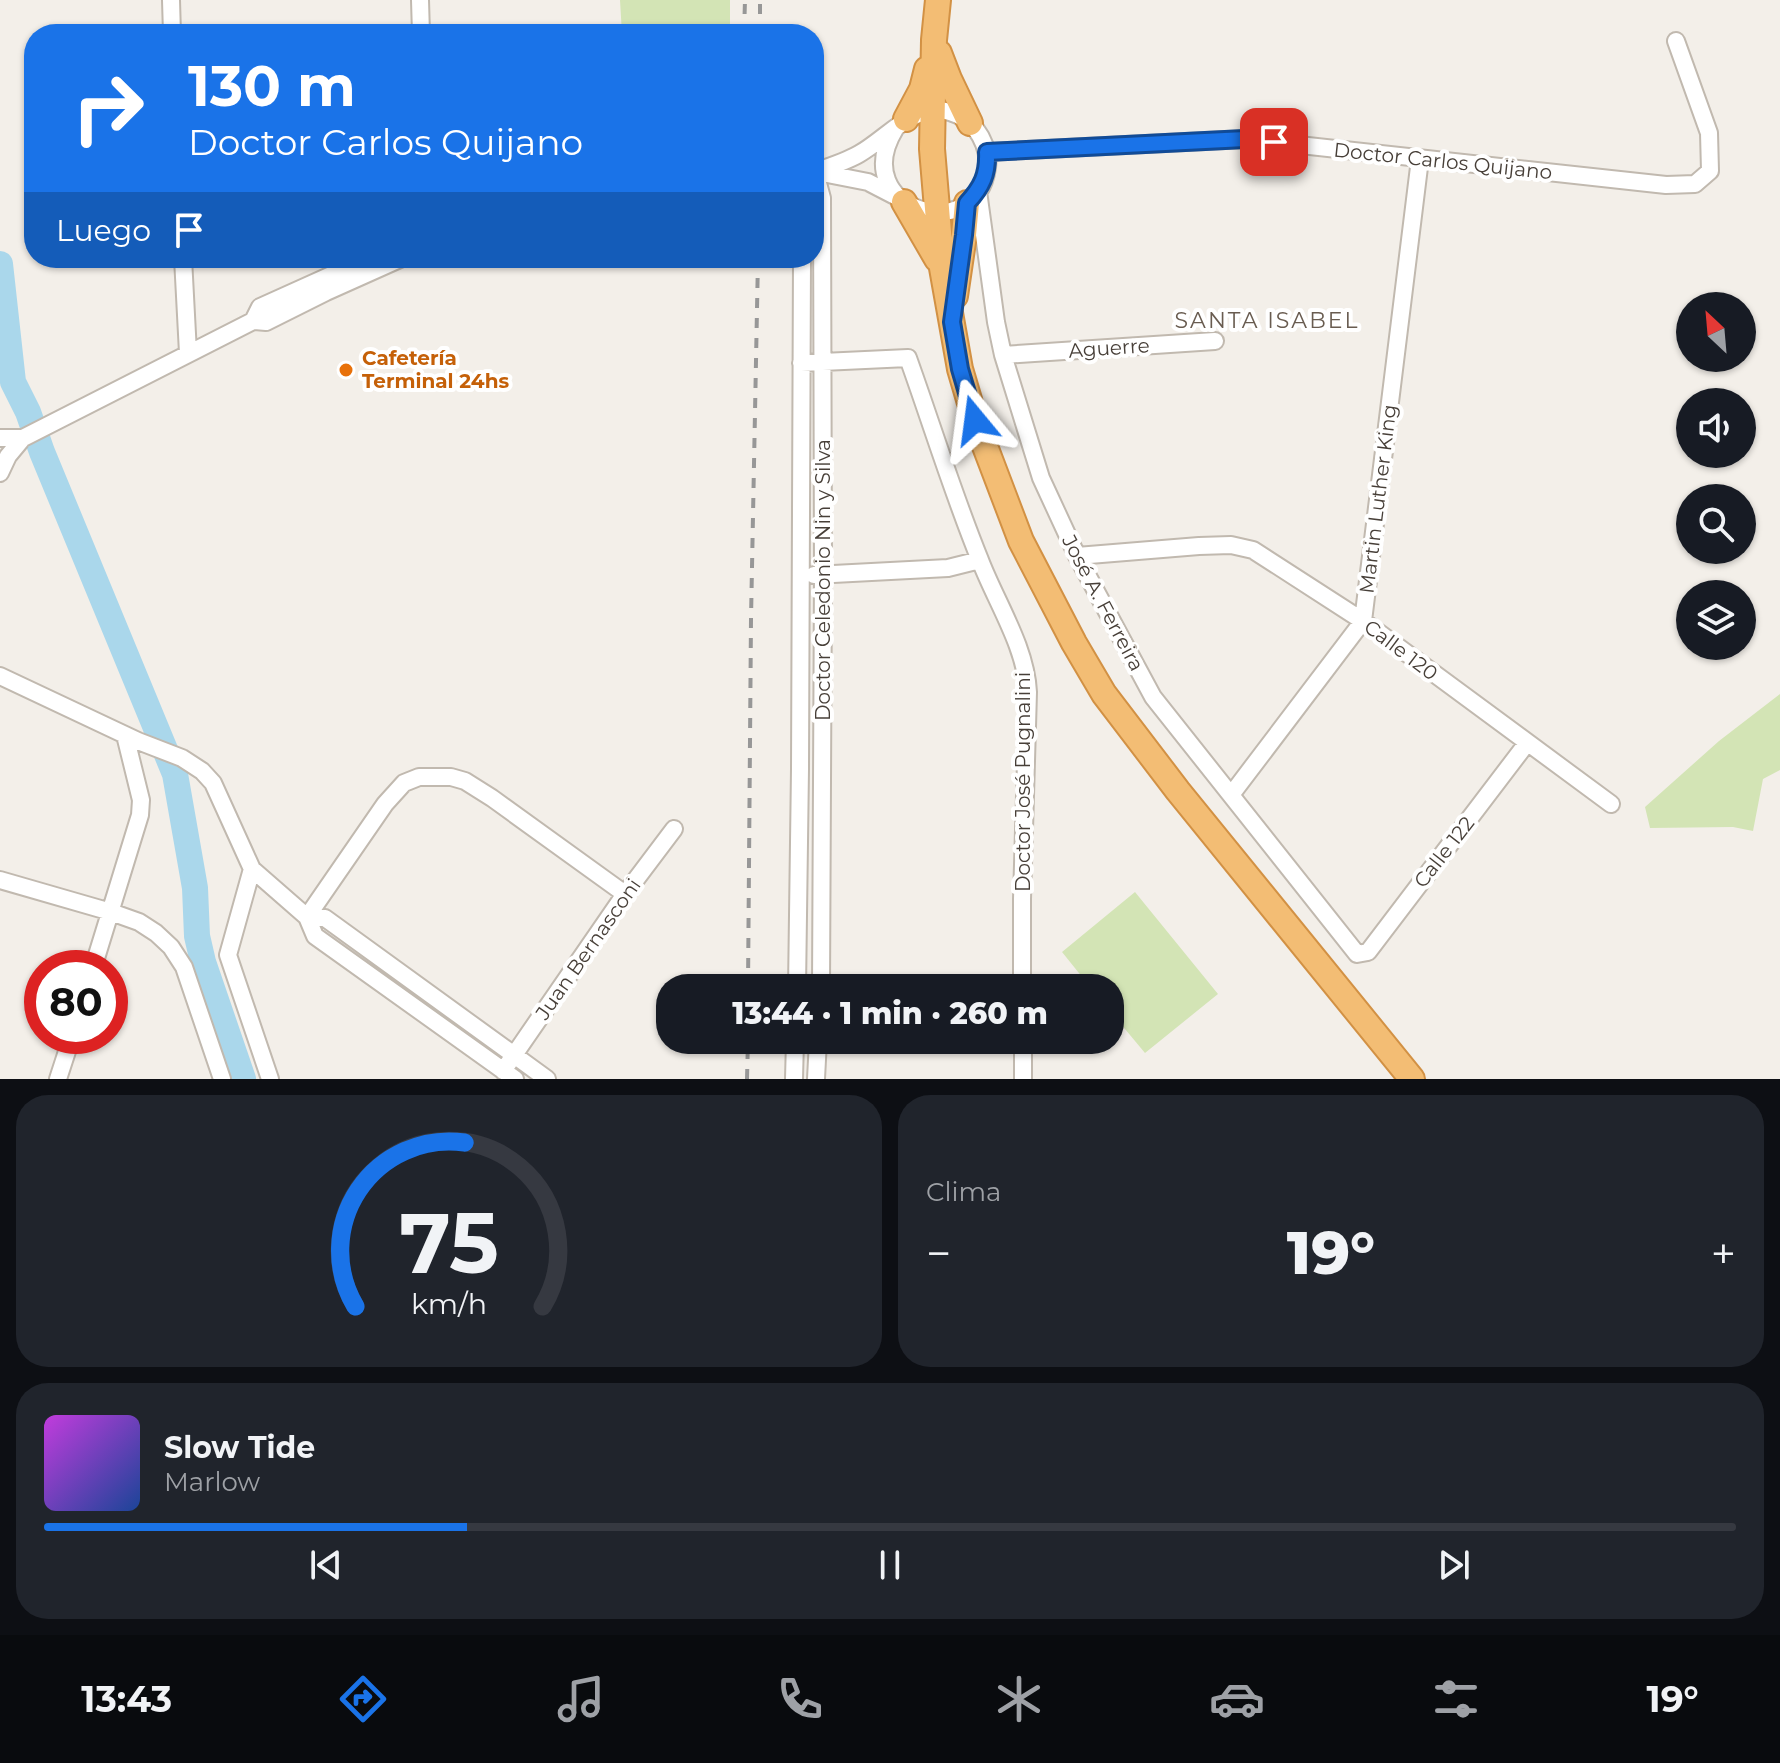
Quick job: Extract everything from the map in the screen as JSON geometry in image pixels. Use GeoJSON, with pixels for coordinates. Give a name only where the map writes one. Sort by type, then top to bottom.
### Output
{"type":"FeatureCollection","features":[{"type":"Feature","properties":{"kind":"highway"},"geometry":{"type":"LineString","coordinates":[[938,0],[932,149],[942,268],[960,369],[975,420],[1016,528],[1048,596],[1104,694],[1178,791],[1412,1079]]}},
{"type":"Feature","properties":{"kind":"highway"},"geometry":{"type":"LineString","coordinates":[[934,40],[970,123]]}},
{"type":"Feature","properties":{"kind":"highway"},"geometry":{"type":"LineString","coordinates":[[900,124],[922,89],[934,40]]}},
{"type":"Feature","properties":{"kind":"highway"},"geometry":{"type":"LineString","coordinates":[[952,322],[972,197]]}},
{"type":"Feature","properties":{"kind":"highway"},"geometry":{"type":"LineString","coordinates":[[901,200],[942,268]]}},
{"type":"Feature","properties":{"kind":"street"},"geometry":{"type":"LineString","coordinates":[[171,0],[172,24]]}},
{"type":"Feature","properties":{"kind":"street"},"geometry":{"type":"LineString","coordinates":[[420,0],[421,24]]}},
{"type":"Feature","properties":{"kind":"street","name":"Doctor Carlos Quijano"},"geometry":{"type":"LineString","coordinates":[[987,152],[1245,139],[1666,185],[1695,184],[1710,171],[1709,133],[1676,41]]}},
{"type":"Feature","properties":{"kind":"street"},"geometry":{"type":"LineString","coordinates":[[824,168],[858,154],[919,113],[933,110],[959,115],[970,123],[981,136],[987,152],[984,179],[972,197],[952,210],[936,213],[914,208],[868,182],[824,174]]}},
{"type":"Feature","properties":{"kind":"street"},"geometry":{"type":"LineString","coordinates":[[900,124],[885,152],[884,164],[891,188],[901,200]]}},
{"type":"Feature","properties":{"kind":"street","name":"Martin Luther King"},"geometry":{"type":"LineString","coordinates":[[1231,795],[1363,621],[1420,159]]}},
{"type":"Feature","properties":{"kind":"street","name":"José A. Ferreira"},"geometry":{"type":"LineString","coordinates":[[972,197],[1003,355],[1041,478],[1077,556],[1153,697],[1357,954]]}},
{"type":"Feature","properties":{"kind":"street"},"geometry":{"type":"LineString","coordinates":[[184,268],[188,353]]}},
{"type":"Feature","properties":{"kind":"street"},"geometry":{"type":"LineString","coordinates":[[253,321],[260,307],[347,268]]}},
{"type":"Feature","properties":{"kind":"street"},"geometry":{"type":"LineString","coordinates":[[0,473],[8,456],[23,438],[47,425],[253,321],[266,322],[380,268]]}},
{"type":"Feature","properties":{"kind":"street","name":"Doctor Celedonio Nin y Silva"},"geometry":{"type":"LineString","coordinates":[[797,974],[802,268]]}},
{"type":"Feature","properties":{"kind":"street","name":"Doctor Celedonio Nin y Silva"},"geometry":{"type":"LineString","coordinates":[[821,974],[822,268]]}},
{"type":"Feature","properties":{"kind":"street","name":"Aguerre"},"geometry":{"type":"LineString","coordinates":[[1003,355],[1215,341]]}},
{"type":"Feature","properties":{"kind":"street","name":"Doctor José Pugnalini"},"geometry":{"type":"LineString","coordinates":[[823,362],[908,358],[980,560],[1022,656],[1027,676],[1022,974]]}},
{"type":"Feature","properties":{"kind":"street"},"geometry":{"type":"LineString","coordinates":[[801,363],[823,362]]}},
{"type":"Feature","properties":{"kind":"street"},"geometry":{"type":"LineString","coordinates":[[0,438],[23,438]]}},
{"type":"Feature","properties":{"kind":"street","name":"Calle 120"},"geometry":{"type":"LineString","coordinates":[[1077,556],[1199,546],[1231,545],[1253,550],[1363,621],[1611,804]]}},
{"type":"Feature","properties":{"kind":"street"},"geometry":{"type":"LineString","coordinates":[[800,576],[948,568],[980,560]]}},
{"type":"Feature","properties":{"kind":"street"},"geometry":{"type":"LineString","coordinates":[[0,676],[182,758],[202,771],[213,783],[252,869],[307,917],[315,936],[509,1075]]}},
{"type":"Feature","properties":{"kind":"street"},"geometry":{"type":"LineString","coordinates":[[99,950],[141,807],[132,738]]}},
{"type":"Feature","properties":{"kind":"street","name":"Calle 122"},"geometry":{"type":"LineString","coordinates":[[1357,954],[1368,952],[1527,743]]}},
{"type":"Feature","properties":{"kind":"street"},"geometry":{"type":"LineString","coordinates":[[800,769],[822,769]]}},
{"type":"Feature","properties":{"kind":"street"},"geometry":{"type":"LineString","coordinates":[[307,917],[385,804],[404,783],[419,777],[451,777],[465,781],[625,894]]}},
{"type":"Feature","properties":{"kind":"street","name":"Juan Bernasconi"},"geometry":{"type":"LineString","coordinates":[[509,1075],[514,1055],[625,894],[674,829]]}},
{"type":"Feature","properties":{"kind":"street"},"geometry":{"type":"LineString","coordinates":[[252,869],[228,955],[270,1079]]}},
{"type":"Feature","properties":{"kind":"street"},"geometry":{"type":"LineString","coordinates":[[0,880],[111,912],[139,922],[156,933],[171,947],[184,967],[222,1079]]}},
{"type":"Feature","properties":{"kind":"street"},"geometry":{"type":"LineString","coordinates":[[307,917],[325,918],[547,1079]]}},
{"type":"Feature","properties":{"kind":"street"},"geometry":{"type":"LineString","coordinates":[[58,1079],[66,1054]]}},
{"type":"Feature","properties":{"kind":"street"},"geometry":{"type":"LineString","coordinates":[[794,1079],[795,1054]]}},
{"type":"Feature","properties":{"kind":"street"},"geometry":{"type":"LineString","coordinates":[[816,1079],[817,1054]]}},
{"type":"Feature","properties":{"kind":"street"},"geometry":{"type":"LineString","coordinates":[[1023,1054],[1023,1079]]}},
{"type":"Feature","properties":{"kind":"green space"},"geometry":{"type":"Polygon","coordinates":[[[620,0],[730,0],[730,24],[621,24],[620,0]]]}},
{"type":"Feature","properties":{"kind":"green space"},"geometry":{"type":"Polygon","coordinates":[[[1780,694],[1780,770],[1763,779],[1753,831],[1733,827],[1650,828],[1645,807],[1719,741],[1780,694]]]}},
{"type":"Feature","properties":{"kind":"green space"},"geometry":{"type":"Polygon","coordinates":[[[1135,892],[1218,994],[1145,1053],[1124,1028],[1124,974],[1080,974],[1062,952],[1135,892]]]}},
{"type":"Feature","properties":{"kind":"waterway"},"geometry":{"type":"LineString","coordinates":[[0,264],[13,382],[28,412],[175,774],[195,888],[197,936],[243,1079]]}},
{"type":"Feature","properties":{"kind":"railway"},"geometry":{"type":"LineString","coordinates":[[744,24],[745,0]]}},
{"type":"Feature","properties":{"kind":"railway"},"geometry":{"type":"LineString","coordinates":[[760,0],[760,24]]}},
{"type":"Feature","properties":{"kind":"railway"},"geometry":{"type":"LineString","coordinates":[[748,974],[758,268]]}},
{"type":"Feature","properties":{"kind":"railway"},"geometry":{"type":"LineString","coordinates":[[747,1079],[748,1054]]}},
{"type":"Feature","properties":{"kind":"place","name":"Cafetería Terminal 24hs"},"geometry":{"type":"Point","coordinates":[346,370]}},
{"type":"Feature","properties":{"kind":"district","name":"SANTA ISABEL"},"geometry":{"type":"Point","coordinates":[1267,320]}},
{"type":"Feature","properties":{"kind":"route"},"geometry":{"type":"LineString","coordinates":[[975,420],[960,369],[952,322],[967,203],[984,179],[987,152],[1245,139],[1274,142]]}}]}
